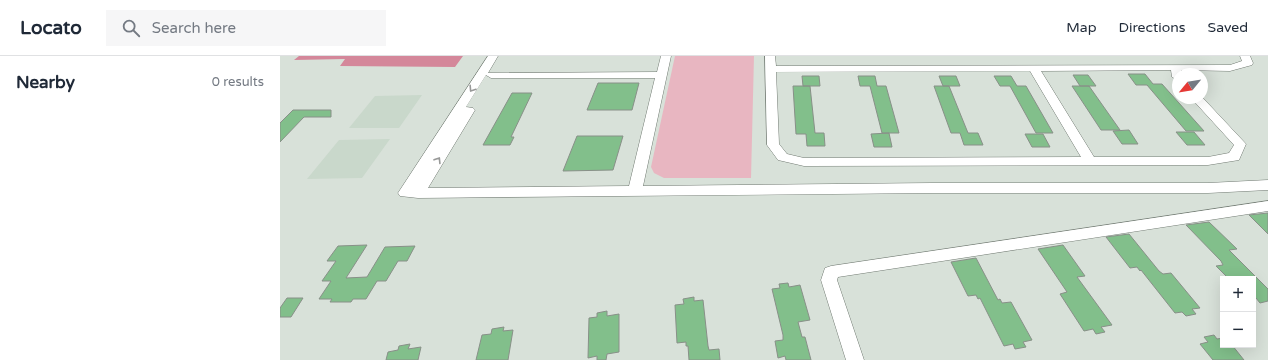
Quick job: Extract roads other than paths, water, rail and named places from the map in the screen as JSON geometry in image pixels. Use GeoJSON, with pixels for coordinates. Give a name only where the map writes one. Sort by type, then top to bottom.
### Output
{"type":"FeatureCollection","features":[{"type":"Feature","properties":{"kind":"street"},"geometry":{"type":"LineString","coordinates":[[411,193],[493,56]]}},
{"type":"Feature","properties":{"kind":"street"},"geometry":{"type":"LineString","coordinates":[[411,193],[503,56]]}},
{"type":"Feature","properties":{"kind":"street"},"geometry":{"type":"LineString","coordinates":[[635,191],[666,56]]}},
{"type":"Feature","properties":{"kind":"street"},"geometry":{"type":"LineString","coordinates":[[890,56],[893,68]]}},
{"type":"Feature","properties":{"kind":"street"},"geometry":{"type":"LineString","coordinates":[[1046,56],[1054,68]]}},
{"type":"Feature","properties":{"kind":"street"},"geometry":{"type":"LineString","coordinates":[[1208,70],[1230,68],[1248,63],[1245,56]]}},
{"type":"Feature","properties":{"kind":"street"},"geometry":{"type":"LineString","coordinates":[[1172,72],[1054,68],[893,68],[770,62],[773,145],[783,157],[804,162],[1208,161],[1234,157],[1240,144],[1203,104]]}},
{"type":"Feature","properties":{"kind":"street"},"geometry":{"type":"LineString","coordinates":[[1034,68],[1090,161]]}},
{"type":"Feature","properties":{"kind":"street"},"geometry":{"type":"LineString","coordinates":[[493,72],[663,72]]}},
{"type":"Feature","properties":{"kind":"street"},"geometry":{"type":"LineString","coordinates":[[411,193],[932,188],[1208,188],[1268,185]]}},
{"type":"Feature","properties":{"kind":"street"},"geometry":{"type":"LineString","coordinates":[[855,360],[829,280],[831,272],[1268,206]]}}]}
